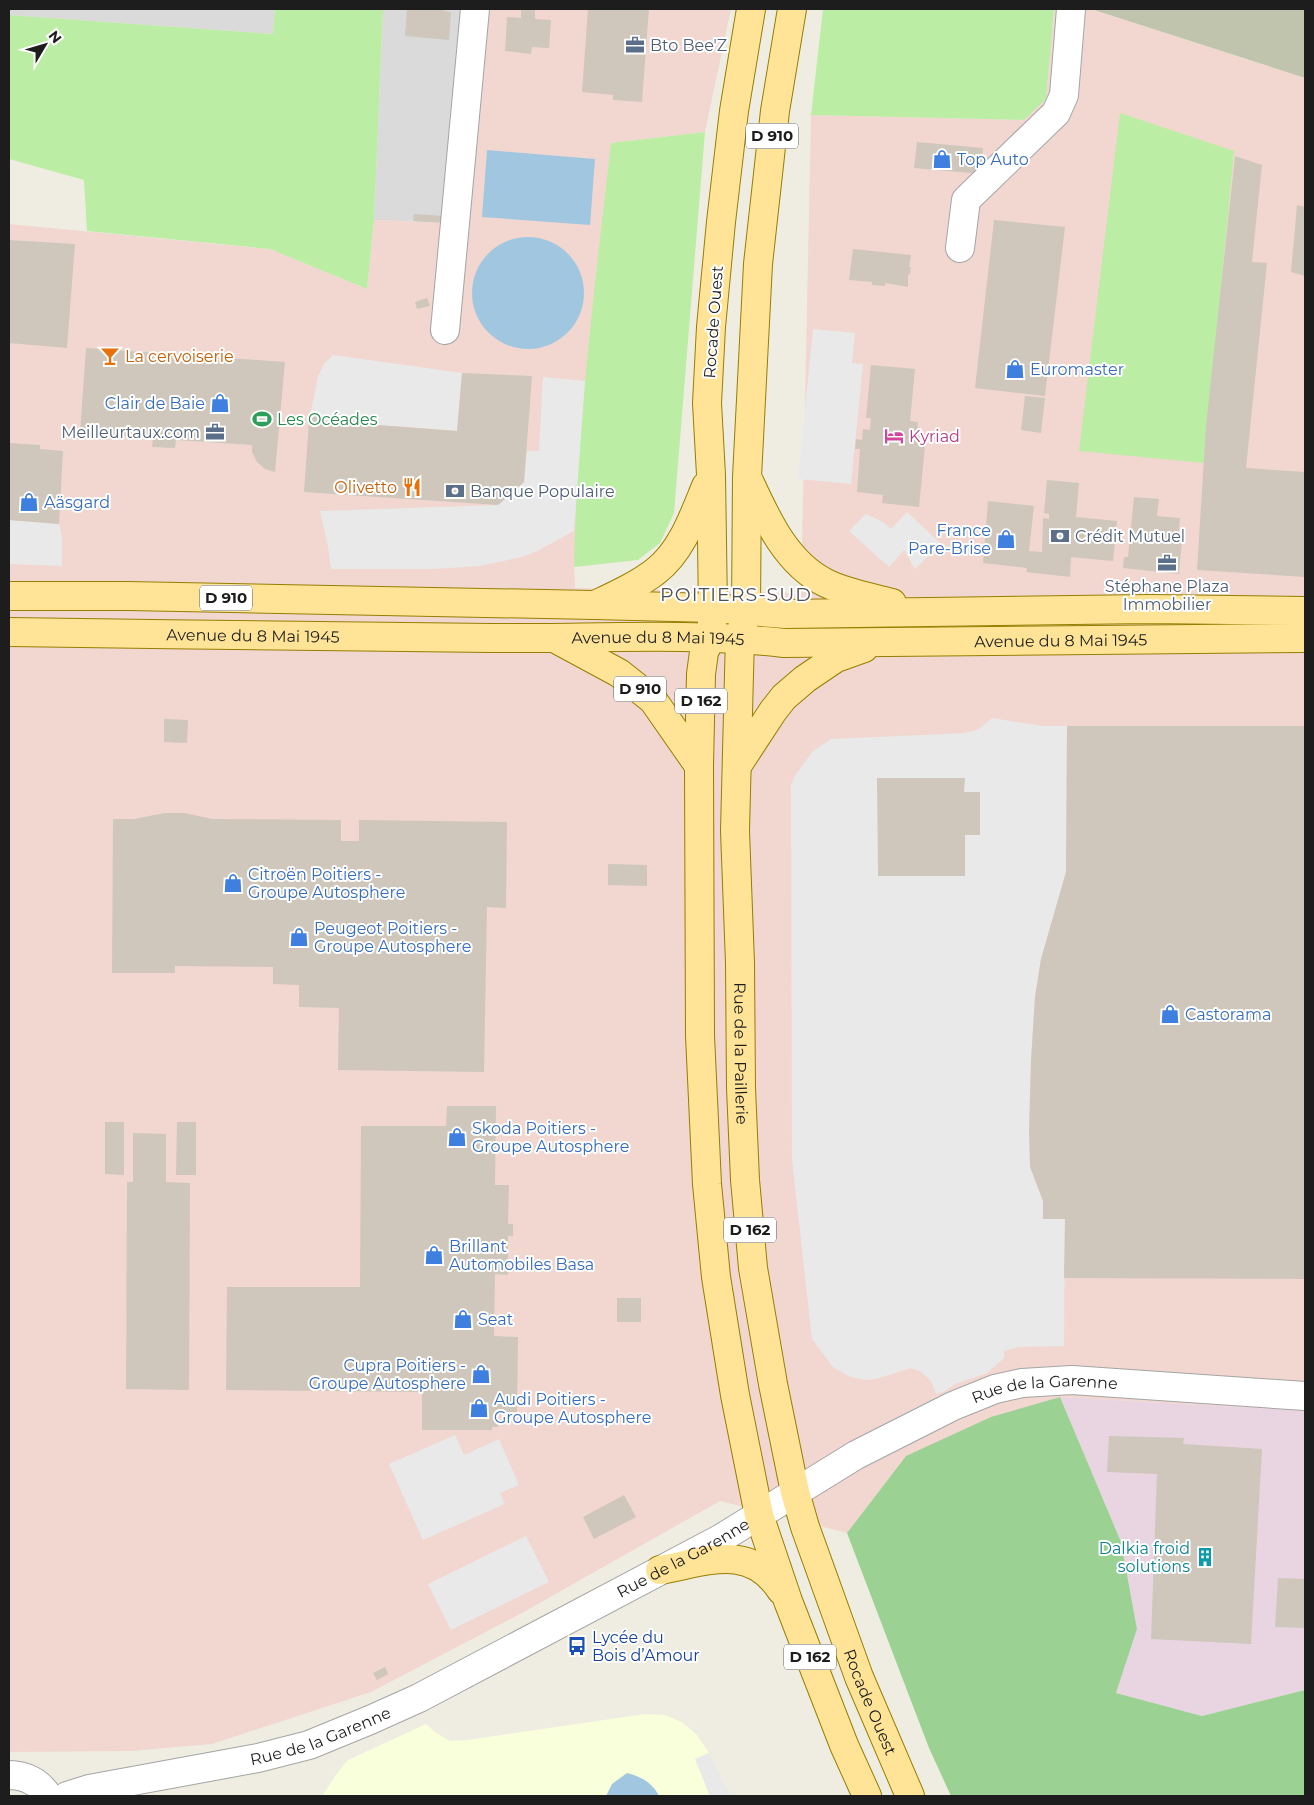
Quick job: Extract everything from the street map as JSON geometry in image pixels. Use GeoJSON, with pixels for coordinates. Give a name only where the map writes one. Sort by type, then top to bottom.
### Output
{"type":"FeatureCollection","features":[{"type":"Feature","properties":{"kind":"main road","name":"Rocade Ouest"},"geometry":{"type":"LineString","coordinates":[[711,638],[713,608],[711,475],[707,403],[711,327],[733,120],[751,9]]}},
{"type":"Feature","properties":{"kind":"main road","name":"D 910"},"geometry":{"type":"LineString","coordinates":[[746,611],[748,477],[758,264],[775,111],[792,9]]}},
{"type":"Feature","properties":{"kind":"main road","name":"D 910"},"geometry":{"type":"LineString","coordinates":[[594,605],[656,571],[670,557],[689,526],[711,475]]}},
{"type":"Feature","properties":{"kind":"main road"},"geometry":{"type":"LineString","coordinates":[[748,477],[766,516],[780,539],[792,557],[808,571],[824,582],[840,589],[928,612]]}},
{"type":"Feature","properties":{"kind":"main road","name":"Avenue du 8 Mai 1945"},"geometry":{"type":"LineString","coordinates":[[9,596],[128,596],[594,605],[713,608],[785,614],[1150,609],[1305,611]]}},
{"type":"Feature","properties":{"kind":"main road","name":"Rue de la Paillerie"},"geometry":{"type":"LineString","coordinates":[[746,611],[740,638],[736,831],[746,1180],[753,1268],[773,1384],[795,1492]]}},
{"type":"Feature","properties":{"kind":"main road","name":"Avenue du 8 Mai 1945"},"geometry":{"type":"LineString","coordinates":[[9,632],[556,639],[740,638],[784,644],[1305,638]]}},
{"type":"Feature","properties":{"kind":"main road","name":"D 162"},"geometry":{"type":"LineString","coordinates":[[711,638],[704,652],[702,666],[699,766],[701,1075],[707,1184],[716,1277],[735,1395],[759,1515],[788,1601],[844,1745],[867,1796]]}},
{"type":"Feature","properties":{"kind":"main road","name":"D 910"},"geometry":{"type":"LineString","coordinates":[[556,639],[619,673],[653,700],[699,766]]}},
{"type":"Feature","properties":{"kind":"main road"},"geometry":{"type":"LineString","coordinates":[[737,766],[773,711],[794,687],[836,658],[882,642]]}},
{"type":"Feature","properties":{"kind":"main road"},"geometry":{"type":"LineString","coordinates":[[741,1055],[723,1066],[701,1075],[725,1113],[726,1126],[746,1180]]}},
{"type":"Feature","properties":{"kind":"main road","name":"Rocade Ouest"},"geometry":{"type":"LineString","coordinates":[[795,1492],[805,1527],[859,1677],[910,1796]]}},
{"type":"Feature","properties":{"kind":"main road"},"geometry":{"type":"LineString","coordinates":[[660,1570],[725,1558],[742,1560],[756,1565],[767,1573],[788,1601]]}},
{"type":"Feature","properties":{"kind":"street"},"geometry":{"type":"LineString","coordinates":[[444,330],[476,9]]}},
{"type":"Feature","properties":{"kind":"street"},"geometry":{"type":"LineString","coordinates":[[960,248],[966,200],[1060,107],[1064,95],[1071,9]]}},
{"type":"Feature","properties":{"kind":"street","name":"Rue de la Garenne"},"geometry":{"type":"LineString","coordinates":[[66,1796],[89,1789],[258,1758],[309,1744],[370,1720],[419,1698],[720,1539],[856,1455],[953,1406],[995,1389],[1022,1383],[1072,1380],[1305,1396]]}},
{"type":"Feature","properties":{"kind":"street"},"geometry":{"type":"LineString","coordinates":[[9,1775],[19,1775],[33,1781],[48,1796]]}},
{"type":"Feature","properties":{"kind":"shaded area"},"geometry":{"type":"Polygon","coordinates":[[[9,9],[275,9],[273,34],[9,15],[9,9]]]}},
{"type":"Feature","properties":{"kind":"shaded area"},"geometry":{"type":"Polygon","coordinates":[[[383,9],[461,9],[446,223],[374,220],[383,9]]]}},
{"type":"Feature","properties":{"kind":"shaded area"},"geometry":{"type":"Polygon","coordinates":[[[461,9],[731,9],[705,132],[611,143],[574,567],[575,588],[801,593],[811,115],[1024,120],[1046,99],[1054,9],[1090,9],[1305,78],[1305,1411],[1060,1397],[906,1456],[847,1533],[720,1501],[522,1613],[371,1692],[212,1744],[131,1751],[9,1752],[9,224],[270,249],[367,289],[374,220],[445,223],[461,9]]]}},
{"type":"Feature","properties":{"kind":"shaded area"},"geometry":{"type":"Polygon","coordinates":[[[1305,9],[1305,78],[1094,10],[1305,9]]]}},
{"type":"Feature","properties":{"kind":"shaded area"},"geometry":{"type":"Polygon","coordinates":[[[813,329],[855,333],[852,363],[863,364],[851,484],[798,479],[813,329]]]}},
{"type":"Feature","properties":{"kind":"shaded area"},"geometry":{"type":"Polygon","coordinates":[[[333,355],[462,373],[457,431],[325,421],[318,413],[309,421],[318,376],[324,364],[333,355]]]}},
{"type":"Feature","properties":{"kind":"shaded area"},"geometry":{"type":"Polygon","coordinates":[[[543,377],[585,381],[574,531],[522,557],[480,566],[433,569],[331,569],[320,511],[498,505],[524,482],[527,451],[539,451],[543,377]]]}},
{"type":"Feature","properties":{"kind":"shaded area"},"geometry":{"type":"Polygon","coordinates":[[[907,512],[941,544],[915,569],[904,550],[889,567],[849,531],[866,514],[883,522],[891,529],[907,512]]]}},
{"type":"Feature","properties":{"kind":"shaded area"},"geometry":{"type":"Polygon","coordinates":[[[9,520],[59,524],[62,537],[62,566],[9,564],[9,520]]]}},
{"type":"Feature","properties":{"kind":"shaded area"},"geometry":{"type":"Polygon","coordinates":[[[992,718],[1042,726],[1067,726],[1066,872],[1041,959],[1035,997],[1029,1132],[1043,1201],[1043,1219],[1065,1219],[1064,1346],[1019,1347],[1004,1351],[1004,1358],[987,1373],[955,1384],[945,1391],[936,1394],[931,1381],[920,1371],[911,1368],[876,1379],[865,1380],[848,1376],[833,1367],[812,1339],[792,1159],[791,785],[794,777],[813,751],[831,739],[965,733],[979,729],[992,718]]]}},
{"type":"Feature","properties":{"kind":"shaded area"},"geometry":{"type":"Polygon","coordinates":[[[1060,1397],[1305,1411],[1305,1690],[1202,1716],[1116,1693],[1137,1629],[1121,1542],[1060,1397]]]}},
{"type":"Feature","properties":{"kind":"shaded area"},"geometry":{"type":"Polygon","coordinates":[[[455,1435],[464,1455],[499,1439],[519,1485],[500,1493],[505,1504],[423,1540],[389,1464],[455,1435]]]}},
{"type":"Feature","properties":{"kind":"shaded area"},"geometry":{"type":"Polygon","coordinates":[[[526,1536],[549,1582],[451,1630],[428,1584],[526,1536]]]}},
{"type":"Feature","properties":{"kind":"shaded area"},"geometry":{"type":"Polygon","coordinates":[[[645,1714],[665,1715],[682,1722],[697,1735],[709,1753],[696,1759],[710,1796],[322,1796],[348,1760],[426,1724],[436,1733],[450,1741],[645,1714]]]}},
{"type":"Feature","properties":{"kind":"shaded area"},"geometry":{"type":"Polygon","coordinates":[[[709,1753],[730,1796],[710,1796],[695,1759],[709,1753]]]}},
{"type":"Feature","properties":{"kind":"green space"},"geometry":{"type":"Polygon","coordinates":[[[275,9],[383,9],[374,220],[367,289],[270,249],[87,231],[84,180],[9,159],[9,15],[273,34],[275,9]]]}},
{"type":"Feature","properties":{"kind":"green space"},"geometry":{"type":"Polygon","coordinates":[[[823,9],[1054,9],[1046,99],[1024,120],[811,115],[823,9]]]}},
{"type":"Feature","properties":{"kind":"green space"},"geometry":{"type":"Polygon","coordinates":[[[1120,113],[1234,151],[1204,463],[1079,451],[1120,113]]]}},
{"type":"Feature","properties":{"kind":"green space"},"geometry":{"type":"Polygon","coordinates":[[[705,132],[674,513],[660,543],[638,560],[574,567],[583,408],[611,143],[705,132]]]}},
{"type":"Feature","properties":{"kind":"green space"},"geometry":{"type":"Polygon","coordinates":[[[1060,1397],[1121,1542],[1137,1629],[1116,1693],[1202,1716],[1305,1690],[1305,1796],[951,1796],[929,1748],[847,1533],[906,1456],[991,1417],[1060,1397]]]}},
{"type":"Feature","properties":{"kind":"water"},"geometry":{"type":"Polygon","coordinates":[[[487,150],[595,159],[590,225],[482,217],[487,150]]]}},
{"type":"Feature","properties":{"kind":"water"},"geometry":{"type":"Polygon","coordinates":[[[528,237],[549,241],[568,253],[580,272],[584,293],[580,314],[568,333],[549,345],[528,349],[507,345],[488,333],[476,314],[472,293],[476,272],[488,253],[507,241],[528,237]]]}},
{"type":"Feature","properties":{"kind":"water"},"geometry":{"type":"Polygon","coordinates":[[[627,1773],[646,1781],[659,1796],[606,1796],[612,1784],[627,1773]]]}},
{"type":"Feature","properties":{"kind":"building"},"geometry":{"type":"Polygon","coordinates":[[[407,9],[444,9],[444,11],[451,12],[449,40],[405,36],[407,9]]]}},
{"type":"Feature","properties":{"kind":"building"},"geometry":{"type":"Polygon","coordinates":[[[521,9],[535,9],[535,19],[551,20],[549,48],[532,47],[531,54],[505,51],[507,17],[521,18],[521,9]]]}},
{"type":"Feature","properties":{"kind":"building"},"geometry":{"type":"Polygon","coordinates":[[[588,9],[649,9],[642,102],[613,100],[613,95],[582,92],[588,9]]]}},
{"type":"Feature","properties":{"kind":"building"},"geometry":{"type":"Polygon","coordinates":[[[917,142],[983,148],[981,174],[914,168],[917,142]]]}},
{"type":"Feature","properties":{"kind":"building"},"geometry":{"type":"Polygon","coordinates":[[[1235,156],[1262,165],[1252,262],[1267,263],[1246,468],[1305,472],[1305,577],[1197,570],[1206,426],[1235,156]]]}},
{"type":"Feature","properties":{"kind":"building"},"geometry":{"type":"Polygon","coordinates":[[[1297,205],[1305,207],[1305,276],[1291,272],[1297,205]]]}},
{"type":"Feature","properties":{"kind":"building"},"geometry":{"type":"Polygon","coordinates":[[[414,214],[446,216],[446,223],[413,221],[414,214]]]}},
{"type":"Feature","properties":{"kind":"building"},"geometry":{"type":"Polygon","coordinates":[[[994,220],[1065,227],[1045,396],[975,388],[994,220]]]}},
{"type":"Feature","properties":{"kind":"building"},"geometry":{"type":"Polygon","coordinates":[[[9,240],[75,244],[67,348],[9,343],[9,240]]]}},
{"type":"Feature","properties":{"kind":"building"},"geometry":{"type":"Polygon","coordinates":[[[853,249],[911,255],[908,287],[885,283],[885,286],[872,285],[872,282],[849,280],[853,249]]]}},
{"type":"Feature","properties":{"kind":"building"},"geometry":{"type":"Polygon","coordinates":[[[427,298],[430,306],[417,309],[415,302],[427,298]]]}},
{"type":"Feature","properties":{"kind":"building"},"geometry":{"type":"Polygon","coordinates":[[[86,348],[285,362],[275,472],[265,469],[257,462],[252,452],[252,445],[176,440],[175,448],[152,447],[153,438],[80,433],[86,348]]]}},
{"type":"Feature","properties":{"kind":"building","name":"Kyriad"},"geometry":{"type":"Polygon","coordinates":[[[871,365],[915,369],[910,421],[918,422],[917,435],[926,436],[919,507],[882,503],[883,495],[857,492],[860,449],[855,449],[856,439],[862,440],[863,429],[870,430],[871,418],[866,418],[871,365]]]}},
{"type":"Feature","properties":{"kind":"building"},"geometry":{"type":"Polygon","coordinates":[[[462,373],[532,376],[524,482],[498,505],[304,492],[309,421],[318,413],[325,421],[457,431],[462,373]]]}},
{"type":"Feature","properties":{"kind":"building"},"geometry":{"type":"Polygon","coordinates":[[[1025,396],[1045,398],[1041,433],[1021,430],[1025,396]]]}},
{"type":"Feature","properties":{"kind":"building"},"geometry":{"type":"Polygon","coordinates":[[[9,443],[40,445],[40,449],[63,451],[59,524],[9,520],[9,443]]]}},
{"type":"Feature","properties":{"kind":"building"},"geometry":{"type":"Polygon","coordinates":[[[1047,480],[1079,483],[1076,517],[1117,521],[1113,561],[1071,557],[1070,577],[1026,572],[1027,568],[983,563],[988,501],[1034,506],[1029,551],[1042,552],[1043,518],[1049,519],[1049,514],[1044,513],[1047,480]]]}},
{"type":"Feature","properties":{"kind":"building"},"geometry":{"type":"Polygon","coordinates":[[[1134,497],[1159,499],[1157,516],[1180,518],[1178,540],[1182,540],[1179,574],[1123,568],[1124,557],[1128,557],[1134,497]]]}},
{"type":"Feature","properties":{"kind":"building"},"geometry":{"type":"Polygon","coordinates":[[[164,719],[188,720],[187,743],[164,742],[164,719]]]}},
{"type":"Feature","properties":{"kind":"building","name":"Castorama"},"geometry":{"type":"Polygon","coordinates":[[[1067,726],[1305,726],[1305,1279],[1064,1278],[1065,1219],[1043,1219],[1043,1201],[1030,1167],[1029,1132],[1035,997],[1041,959],[1066,872],[1067,726]]]}},
{"type":"Feature","properties":{"kind":"building"},"geometry":{"type":"Polygon","coordinates":[[[877,778],[965,778],[964,792],[980,792],[980,835],[965,835],[965,876],[878,876],[877,778]]]}},
{"type":"Feature","properties":{"kind":"building","name":"Peugeot Poitiers - Groupe Autosphere"},"geometry":{"type":"Polygon","coordinates":[[[165,813],[184,813],[213,819],[341,820],[341,841],[359,841],[359,820],[507,822],[506,908],[487,907],[484,1072],[338,1070],[339,1008],[299,1007],[299,985],[273,984],[273,967],[175,966],[175,973],[112,973],[113,819],[134,819],[165,813]]]}},
{"type":"Feature","properties":{"kind":"building"},"geometry":{"type":"Polygon","coordinates":[[[608,864],[647,865],[647,886],[608,885],[608,864]]]}},
{"type":"Feature","properties":{"kind":"building","name":"Brillant Automobiles Basa"},"geometry":{"type":"Polygon","coordinates":[[[447,1106],[496,1106],[495,1185],[509,1185],[508,1224],[513,1224],[513,1236],[508,1236],[508,1275],[495,1274],[494,1336],[518,1337],[517,1412],[494,1412],[494,1414],[497,1414],[498,1427],[492,1427],[492,1430],[422,1430],[422,1392],[226,1390],[227,1287],[360,1287],[361,1126],[446,1126],[447,1106]]]}},
{"type":"Feature","properties":{"kind":"building"},"geometry":{"type":"Polygon","coordinates":[[[105,1122],[124,1122],[124,1175],[105,1174],[105,1122]]]}},
{"type":"Feature","properties":{"kind":"building"},"geometry":{"type":"Polygon","coordinates":[[[177,1122],[196,1122],[196,1175],[176,1175],[177,1122]]]}},
{"type":"Feature","properties":{"kind":"building"},"geometry":{"type":"Polygon","coordinates":[[[133,1133],[166,1134],[166,1182],[190,1183],[189,1390],[126,1389],[127,1182],[133,1182],[133,1133]]]}},
{"type":"Feature","properties":{"kind":"building"},"geometry":{"type":"Polygon","coordinates":[[[617,1298],[641,1298],[641,1322],[617,1322],[617,1298]]]}},
{"type":"Feature","properties":{"kind":"building","name":"Dalkia froid solutions"},"geometry":{"type":"Polygon","coordinates":[[[1109,1436],[1184,1438],[1183,1444],[1262,1449],[1251,1644],[1151,1639],[1157,1474],[1107,1472],[1109,1436]]]}},
{"type":"Feature","properties":{"kind":"building"},"geometry":{"type":"Polygon","coordinates":[[[624,1495],[636,1517],[594,1539],[583,1517],[624,1495]]]}},
{"type":"Feature","properties":{"kind":"building"},"geometry":{"type":"Polygon","coordinates":[[[1278,1578],[1305,1579],[1305,1628],[1275,1627],[1278,1578]]]}},
{"type":"Feature","properties":{"kind":"building"},"geometry":{"type":"Polygon","coordinates":[[[385,1667],[388,1674],[377,1680],[373,1673],[385,1667]]]}},
{"type":"Feature","properties":{"kind":"place","name":"Bto Bee'Z"},"geometry":{"type":"Point","coordinates":[635,45]}},
{"type":"Feature","properties":{"kind":"place","name":"Top Auto"},"geometry":{"type":"Point","coordinates":[942,159]}},
{"type":"Feature","properties":{"kind":"place","name":"La cervoiserie"},"geometry":{"type":"Point","coordinates":[110,356]}},
{"type":"Feature","properties":{"kind":"place","name":"Euromaster"},"geometry":{"type":"Point","coordinates":[1015,369]}},
{"type":"Feature","properties":{"kind":"place","name":"Clair de Baie"},"geometry":{"type":"Point","coordinates":[220,403]}},
{"type":"Feature","properties":{"kind":"place","name":"Les Océades"},"geometry":{"type":"Point","coordinates":[262,419]}},
{"type":"Feature","properties":{"kind":"place","name":"Meilleurtaux.com"},"geometry":{"type":"Point","coordinates":[215,432]}},
{"type":"Feature","properties":{"kind":"place","name":"Kyriad"},"geometry":{"type":"Point","coordinates":[894,436]}},
{"type":"Feature","properties":{"kind":"place","name":"Olivetto"},"geometry":{"type":"Point","coordinates":[412,487]}},
{"type":"Feature","properties":{"kind":"place","name":"Banque Populaire"},"geometry":{"type":"Point","coordinates":[455,491]}},
{"type":"Feature","properties":{"kind":"place","name":"Aäsgard"},"geometry":{"type":"Point","coordinates":[29,502]}},
{"type":"Feature","properties":{"kind":"place","name":"Crédit Mutuel"},"geometry":{"type":"Point","coordinates":[1060,536]}},
{"type":"Feature","properties":{"kind":"place","name":"France Pare-Brise"},"geometry":{"type":"Point","coordinates":[1006,539]}},
{"type":"Feature","properties":{"kind":"place","name":"Stéphane Plaza Immobilier"},"geometry":{"type":"Point","coordinates":[1167,563]}},
{"type":"Feature","properties":{"kind":"place","name":"Citroën Poitiers - Groupe Autosphere"},"geometry":{"type":"Point","coordinates":[233,883]}},
{"type":"Feature","properties":{"kind":"place","name":"Peugeot Poitiers - Groupe Autosphere"},"geometry":{"type":"Point","coordinates":[299,937]}},
{"type":"Feature","properties":{"kind":"place","name":"Castorama"},"geometry":{"type":"Point","coordinates":[1170,1014]}},
{"type":"Feature","properties":{"kind":"place","name":"Skoda Poitiers - Groupe Autosphere"},"geometry":{"type":"Point","coordinates":[457,1137]}},
{"type":"Feature","properties":{"kind":"place","name":"Brillant Automobiles Basa"},"geometry":{"type":"Point","coordinates":[434,1255]}},
{"type":"Feature","properties":{"kind":"place","name":"Seat"},"geometry":{"type":"Point","coordinates":[463,1319]}},
{"type":"Feature","properties":{"kind":"place","name":"Cupra Poitiers - Groupe Autosphere"},"geometry":{"type":"Point","coordinates":[481,1374]}},
{"type":"Feature","properties":{"kind":"place","name":"Audi Poitiers - Groupe Autosphere"},"geometry":{"type":"Point","coordinates":[479,1408]}},
{"type":"Feature","properties":{"kind":"place","name":"Dalkia froid solutions"},"geometry":{"type":"Point","coordinates":[1205,1557]}},
{"type":"Feature","properties":{"kind":"place","name":"Lycée du Bois d’Amour"},"geometry":{"type":"Point","coordinates":[577,1646]}},
{"type":"Feature","properties":{"kind":"district","name":"POITIERS-SUD"},"geometry":{"type":"Point","coordinates":[736,594]}}]}
